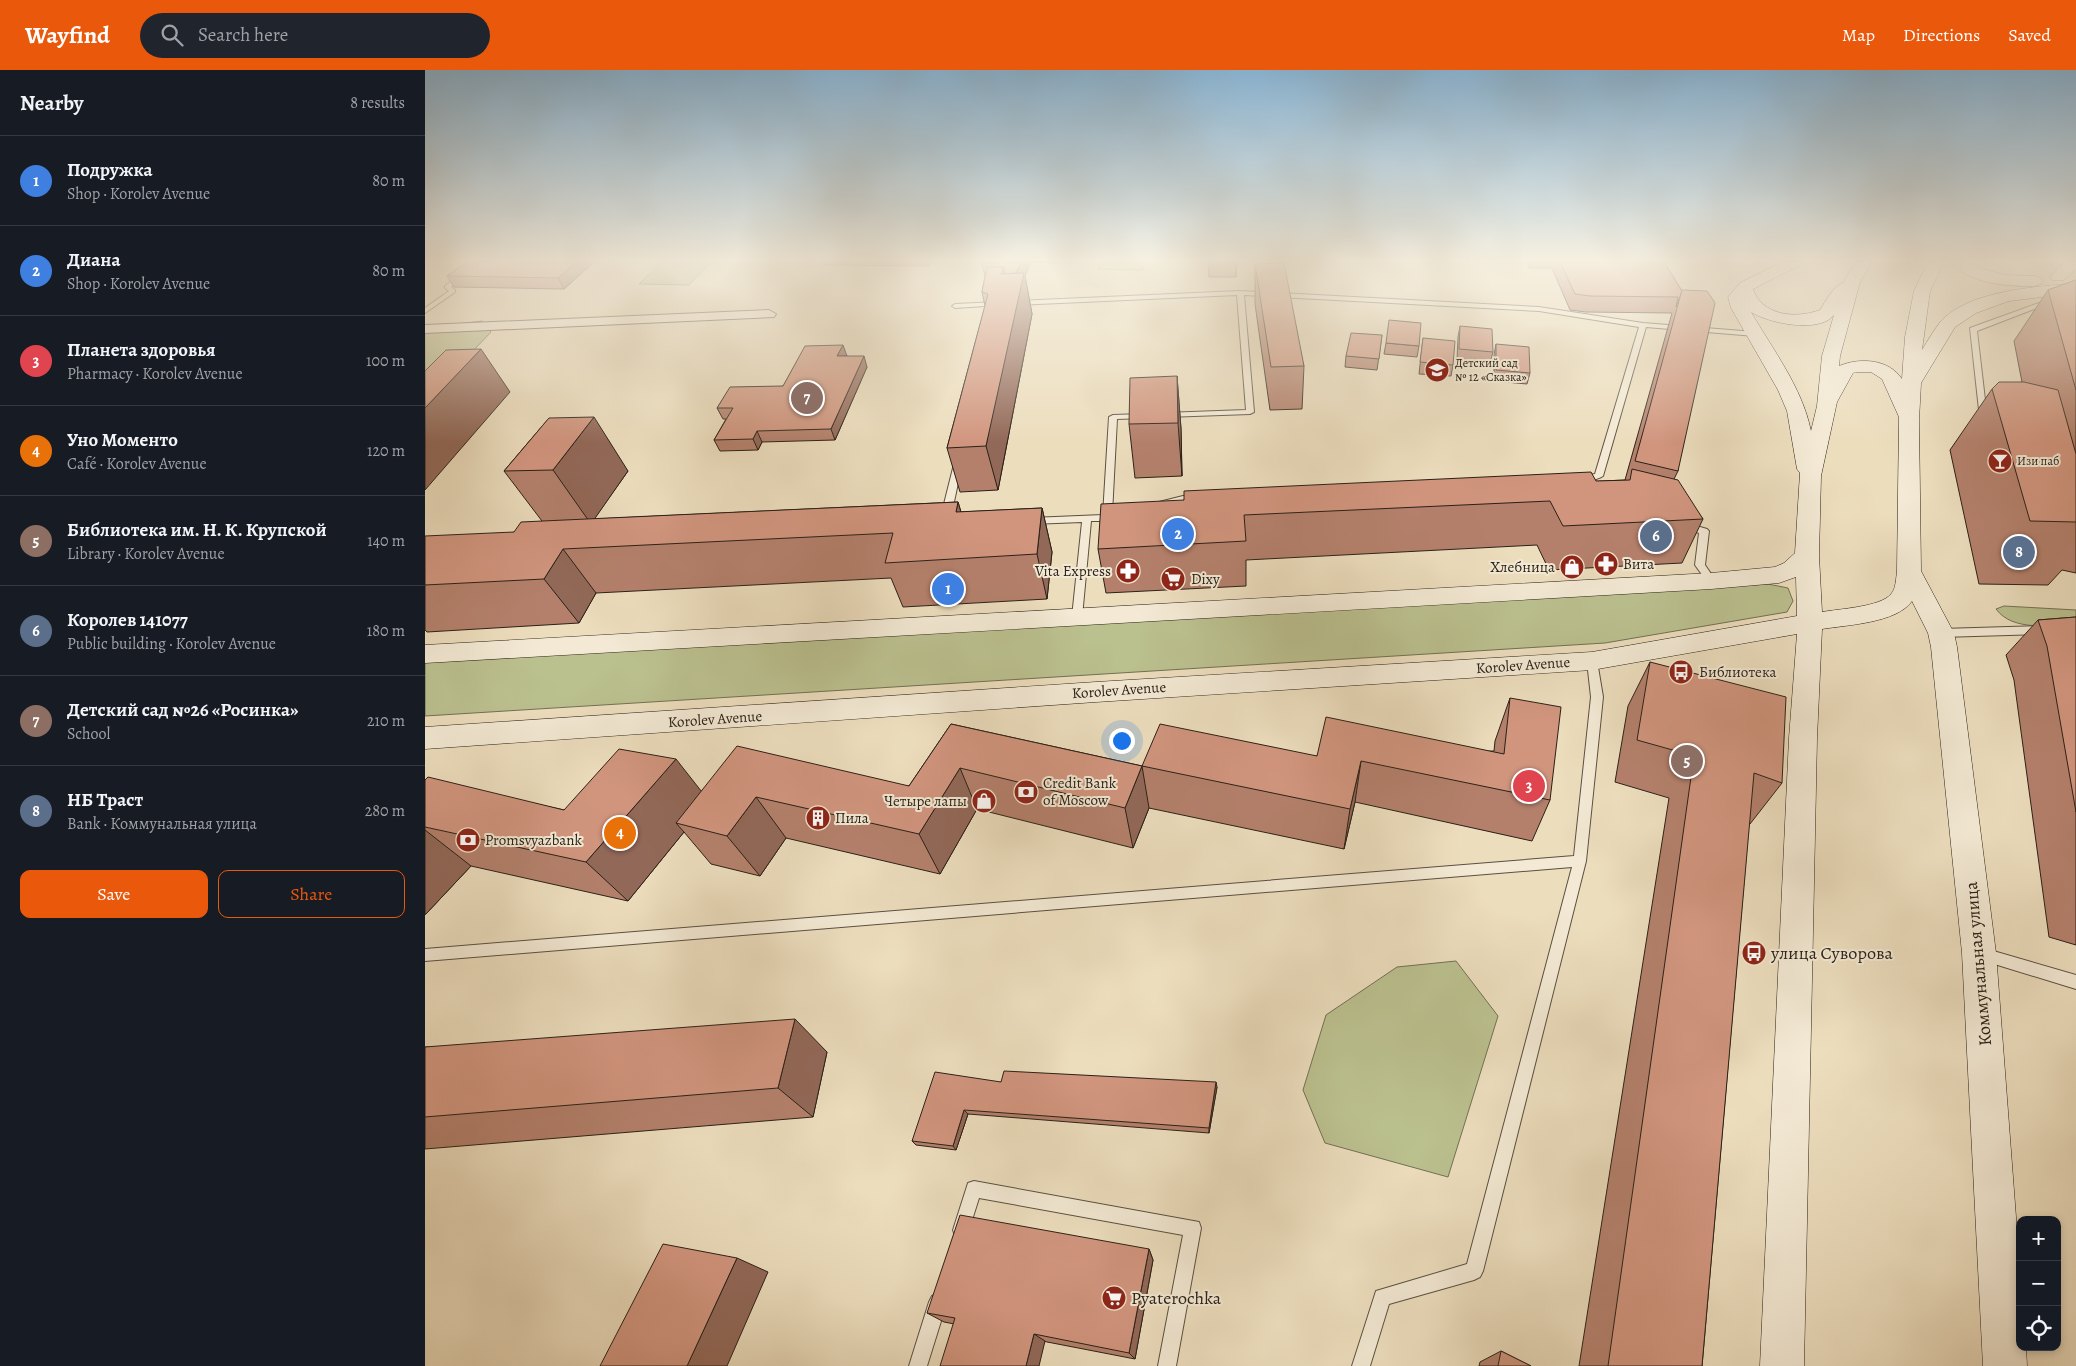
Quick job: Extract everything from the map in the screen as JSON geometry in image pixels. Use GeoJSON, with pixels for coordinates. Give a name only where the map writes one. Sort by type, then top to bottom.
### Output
{"type":"FeatureCollection","features":[{"type":"Feature","properties":{"kind":"main road"},"geometry":{"type":"LineString","coordinates":[[1749,322],[1788,390],[1797,411],[1809,476],[1807,556],[1810,624],[1803,738],[1782,1366]]}},
{"type":"Feature","properties":{"kind":"main road"},"geometry":{"type":"LineString","coordinates":[[1809,476],[1827,406],[1831,356],[1841,322]]}},
{"type":"Feature","properties":{"kind":"main road","name":"Korolev Avenue"},"geometry":{"type":"LineString","coordinates":[[425,738],[803,714],[1096,692],[1592,661],[1810,624],[1864,614],[1897,605],[1905,595],[1909,571],[1909,420],[1917,322]]}},
{"type":"Feature","properties":{"kind":"main road"},"geometry":{"type":"LineString","coordinates":[[1911,383],[1950,322]]}},
{"type":"Feature","properties":{"kind":"main road"},"geometry":{"type":"LineString","coordinates":[[1827,406],[1845,370],[1863,366],[1881,370],[1893,380],[1909,420]]}},
{"type":"Feature","properties":{"kind":"main road"},"geometry":{"type":"LineString","coordinates":[[425,654],[1711,582],[1779,575],[1791,569],[1807,556]]}},
{"type":"Feature","properties":{"kind":"main road","name":"Коммунальная улица"},"geometry":{"type":"LineString","coordinates":[[1909,571],[1941,633],[1945,647],[1979,953],[2005,1366]]}},
{"type":"Feature","properties":{"kind":"street"},"geometry":{"type":"LineString","coordinates":[[425,328],[561,322]]}},
{"type":"Feature","properties":{"kind":"lane"},"geometry":{"type":"LineString","coordinates":[[1107,518],[1113,417],[1250,412],[1242,322]]}},
{"type":"Feature","properties":{"kind":"lane"},"geometry":{"type":"LineString","coordinates":[[1627,322],[1755,334]]}},
{"type":"Feature","properties":{"kind":"lane"},"geometry":{"type":"LineString","coordinates":[[1984,424],[1973,330],[1993,322]]}},
{"type":"Feature","properties":{"kind":"lane"},"geometry":{"type":"LineString","coordinates":[[1571,480],[1599,476],[1643,325]]}},
{"type":"Feature","properties":{"kind":"lane"},"geometry":{"type":"LineString","coordinates":[[953,525],[944,525],[961,451]]}},
{"type":"Feature","properties":{"kind":"lane"},"geometry":{"type":"LineString","coordinates":[[1154,506],[1183,498],[1213,497]]}},
{"type":"Feature","properties":{"kind":"lane"},"geometry":{"type":"LineString","coordinates":[[1018,522],[1107,518],[1126,513]]}},
{"type":"Feature","properties":{"kind":"lane"},"geometry":{"type":"LineString","coordinates":[[1077,617],[1087,519]]}},
{"type":"Feature","properties":{"kind":"lane"},"geometry":{"type":"LineString","coordinates":[[1675,523],[1704,531],[1700,565],[1711,582]]}},
{"type":"Feature","properties":{"kind":"lane"},"geometry":{"type":"LineString","coordinates":[[1941,633],[2057,629]]}},
{"type":"Feature","properties":{"kind":"lane"},"geometry":{"type":"LineString","coordinates":[[1361,1366],[1382,1297],[1474,1271],[1579,861],[1597,697],[1592,661]]}},
{"type":"Feature","properties":{"kind":"lane"},"geometry":{"type":"LineString","coordinates":[[425,955],[1579,861]]}},
{"type":"Feature","properties":{"kind":"lane"},"geometry":{"type":"LineString","coordinates":[[1979,953],[2076,982]]}},
{"type":"Feature","properties":{"kind":"lane"},"geometry":{"type":"LineString","coordinates":[[956,1245],[974,1189],[1193,1228],[1167,1366]]}},
{"type":"Feature","properties":{"kind":"lane"},"geometry":{"type":"LineString","coordinates":[[918,1366],[944,1282]]}},
{"type":"Feature","properties":{"kind":"green space"},"geometry":{"type":"Polygon","coordinates":[[[483,322],[491,332],[453,372],[425,381],[425,328],[483,322]]]}},
{"type":"Feature","properties":{"kind":"green space"},"geometry":{"type":"Polygon","coordinates":[[[1768,584],[1788,588],[1793,601],[1787,612],[1605,643],[425,716],[425,660],[1768,584]]]}},
{"type":"Feature","properties":{"kind":"green space"},"geometry":{"type":"Polygon","coordinates":[[[2004,606],[2076,610],[2076,624],[2033,626],[2022,624],[2003,616],[1996,609],[2004,606]]]}},
{"type":"Feature","properties":{"kind":"green space"},"geometry":{"type":"Polygon","coordinates":[[[1456,961],[1498,1016],[1448,1177],[1325,1143],[1303,1090],[1326,1015],[1397,967],[1456,961]]]}},
{"type":"Feature","properties":{"kind":"building"},"geometry":{"type":"Polygon","coordinates":[[[980,322],[1013,322],[986,446],[947,448],[980,322]]]}},
{"type":"Feature","properties":{"kind":"building"},"geometry":{"type":"Polygon","coordinates":[[[1264,322],[1296,322],[1304,366],[1271,367],[1264,322]]]}},
{"type":"Feature","properties":{"kind":"building"},"geometry":{"type":"Polygon","coordinates":[[[1389,322],[1421,323],[1419,346],[1386,343],[1389,322]]]}},
{"type":"Feature","properties":{"kind":"building"},"geometry":{"type":"Polygon","coordinates":[[[1673,322],[1711,322],[1678,471],[1635,461],[1673,322]]]}},
{"type":"Feature","properties":{"kind":"building"},"geometry":{"type":"Polygon","coordinates":[[[2057,322],[2076,322],[2076,390],[2057,322]]]}},
{"type":"Feature","properties":{"kind":"building"},"geometry":{"type":"Polygon","coordinates":[[[1460,326],[1492,329],[1493,352],[1459,349],[1460,326]]]}},
{"type":"Feature","properties":{"kind":"building"},"geometry":{"type":"Polygon","coordinates":[[[1351,333],[1382,335],[1379,359],[1346,356],[1351,333]]]}},
{"type":"Feature","properties":{"kind":"building"},"geometry":{"type":"Polygon","coordinates":[[[1423,338],[1455,341],[1453,365],[1420,362],[1423,338]]]}},
{"type":"Feature","properties":{"kind":"building"},"geometry":{"type":"Polygon","coordinates":[[[1496,344],[1529,347],[1530,373],[1496,370],[1496,344]]]}},
{"type":"Feature","properties":{"kind":"building"},"geometry":{"type":"Polygon","coordinates":[[[843,345],[837,356],[864,356],[831,429],[757,431],[753,439],[714,440],[733,408],[717,408],[730,387],[783,386],[805,346],[843,345]]]}},
{"type":"Feature","properties":{"kind":"building"},"geometry":{"type":"Polygon","coordinates":[[[481,349],[425,408],[425,371],[446,350],[481,349]]]}},
{"type":"Feature","properties":{"kind":"building"},"geometry":{"type":"Polygon","coordinates":[[[1177,376],[1178,423],[1129,424],[1130,378],[1177,376]]]}},
{"type":"Feature","properties":{"kind":"building"},"geometry":{"type":"Polygon","coordinates":[[[1999,382],[2024,382],[2058,390],[2076,454],[2076,522],[2030,521],[1992,389],[1999,382]]]}},
{"type":"Feature","properties":{"kind":"building"},"geometry":{"type":"Polygon","coordinates":[[[594,417],[553,470],[504,471],[549,418],[594,417]]]}},
{"type":"Feature","properties":{"kind":"building"},"geometry":{"type":"Polygon","coordinates":[[[1632,469],[1678,480],[1703,519],[1563,526],[1550,501],[1244,515],[1246,541],[1098,549],[1101,504],[1184,500],[1184,491],[1591,472],[1596,481],[1630,480],[1632,469]]]}},
{"type":"Feature","properties":{"kind":"building"},"geometry":{"type":"Polygon","coordinates":[[[958,502],[956,512],[1042,508],[1037,554],[885,563],[893,533],[563,549],[544,579],[425,585],[425,536],[514,532],[521,522],[958,502]]]}},
{"type":"Feature","properties":{"kind":"building"},"geometry":{"type":"Polygon","coordinates":[[[2076,617],[2076,812],[2047,646],[2038,620],[2076,617]]]}},
{"type":"Feature","properties":{"kind":"building"},"geometry":{"type":"Polygon","coordinates":[[[1650,662],[1786,697],[1782,783],[1754,773],[1702,1366],[1608,1366],[1694,756],[1637,740],[1650,662]]]}},
{"type":"Feature","properties":{"kind":"building"},"geometry":{"type":"Polygon","coordinates":[[[1510,698],[1561,707],[1550,800],[1361,761],[1350,809],[1142,766],[1160,724],[1317,756],[1326,717],[1504,754],[1510,698]]]}},
{"type":"Feature","properties":{"kind":"building"},"geometry":{"type":"Polygon","coordinates":[[[951,724],[1142,766],[1125,808],[960,768],[919,834],[756,797],[727,836],[676,823],[737,746],[909,786],[951,724]]]}},
{"type":"Feature","properties":{"kind":"building"},"geometry":{"type":"Polygon","coordinates":[[[619,749],[676,759],[586,862],[425,827],[425,780],[428,777],[564,810],[619,749]]]}},
{"type":"Feature","properties":{"kind":"building"},"geometry":{"type":"Polygon","coordinates":[[[795,1019],[778,1088],[425,1117],[425,1047],[795,1019]]]}},
{"type":"Feature","properties":{"kind":"building"},"geometry":{"type":"Polygon","coordinates":[[[1004,1071],[1216,1082],[1209,1128],[964,1110],[953,1146],[912,1141],[935,1072],[1001,1082],[1004,1071]]]}},
{"type":"Feature","properties":{"kind":"building"},"geometry":{"type":"Polygon","coordinates":[[[960,1215],[1149,1249],[1129,1353],[1034,1334],[1026,1366],[940,1366],[955,1318],[927,1313],[960,1215]]]}},
{"type":"Feature","properties":{"kind":"building"},"geometry":{"type":"Polygon","coordinates":[[[663,1244],[737,1258],[687,1366],[600,1366],[663,1244]]]}},
{"type":"Feature","properties":{"kind":"building"},"geometry":{"type":"Polygon","coordinates":[[[1501,1351],[1531,1366],[1498,1366],[1501,1351]]]}},
{"type":"Feature","properties":{"kind":"place","name":"Детский сад № 12 «Сказка»"},"geometry":{"type":"Point","coordinates":[1437,370]}},
{"type":"Feature","properties":{"kind":"place","name":"Детский сад №26 «Росинка»"},"geometry":{"type":"Point","coordinates":[807,398]}},
{"type":"Feature","properties":{"kind":"place","name":"Изи паб"},"geometry":{"type":"Point","coordinates":[2000,461]}},
{"type":"Feature","properties":{"kind":"place","name":"Диана"},"geometry":{"type":"Point","coordinates":[1178,534]}},
{"type":"Feature","properties":{"kind":"place","name":"Королев 141077"},"geometry":{"type":"Point","coordinates":[1656,536]}},
{"type":"Feature","properties":{"kind":"place","name":"НБ Траст"},"geometry":{"type":"Point","coordinates":[2019,552]}},
{"type":"Feature","properties":{"kind":"place","name":"Вита"},"geometry":{"type":"Point","coordinates":[1606,564]}},
{"type":"Feature","properties":{"kind":"place","name":"Хлебница"},"geometry":{"type":"Point","coordinates":[1572,567]}},
{"type":"Feature","properties":{"kind":"place","name":"Vita Express"},"geometry":{"type":"Point","coordinates":[1128,571]}},
{"type":"Feature","properties":{"kind":"place","name":"Dixy"},"geometry":{"type":"Point","coordinates":[1173,579]}},
{"type":"Feature","properties":{"kind":"place","name":"Подружка"},"geometry":{"type":"Point","coordinates":[948,589]}},
{"type":"Feature","properties":{"kind":"place","name":"Библиотека"},"geometry":{"type":"Point","coordinates":[1681,672]}},
{"type":"Feature","properties":{"kind":"place","name":"Библиотека им. Н. К. Крупской"},"geometry":{"type":"Point","coordinates":[1687,761]}},
{"type":"Feature","properties":{"kind":"place","name":"Планета здоровья"},"geometry":{"type":"Point","coordinates":[1529,786]}},
{"type":"Feature","properties":{"kind":"place","name":"Credit Bank of Moscow"},"geometry":{"type":"Point","coordinates":[1026,792]}},
{"type":"Feature","properties":{"kind":"place","name":"Четыре лапы"},"geometry":{"type":"Point","coordinates":[984,801]}},
{"type":"Feature","properties":{"kind":"place","name":"Пила"},"geometry":{"type":"Point","coordinates":[818,818]}},
{"type":"Feature","properties":{"kind":"place","name":"Уно Моменто"},"geometry":{"type":"Point","coordinates":[620,833]}},
{"type":"Feature","properties":{"kind":"place","name":"Promsvyazbank"},"geometry":{"type":"Point","coordinates":[468,840]}},
{"type":"Feature","properties":{"kind":"place","name":"улица Суворова"},"geometry":{"type":"Point","coordinates":[1754,953]}},
{"type":"Feature","properties":{"kind":"place","name":"Pyaterochka"},"geometry":{"type":"Point","coordinates":[1114,1298]}}]}
